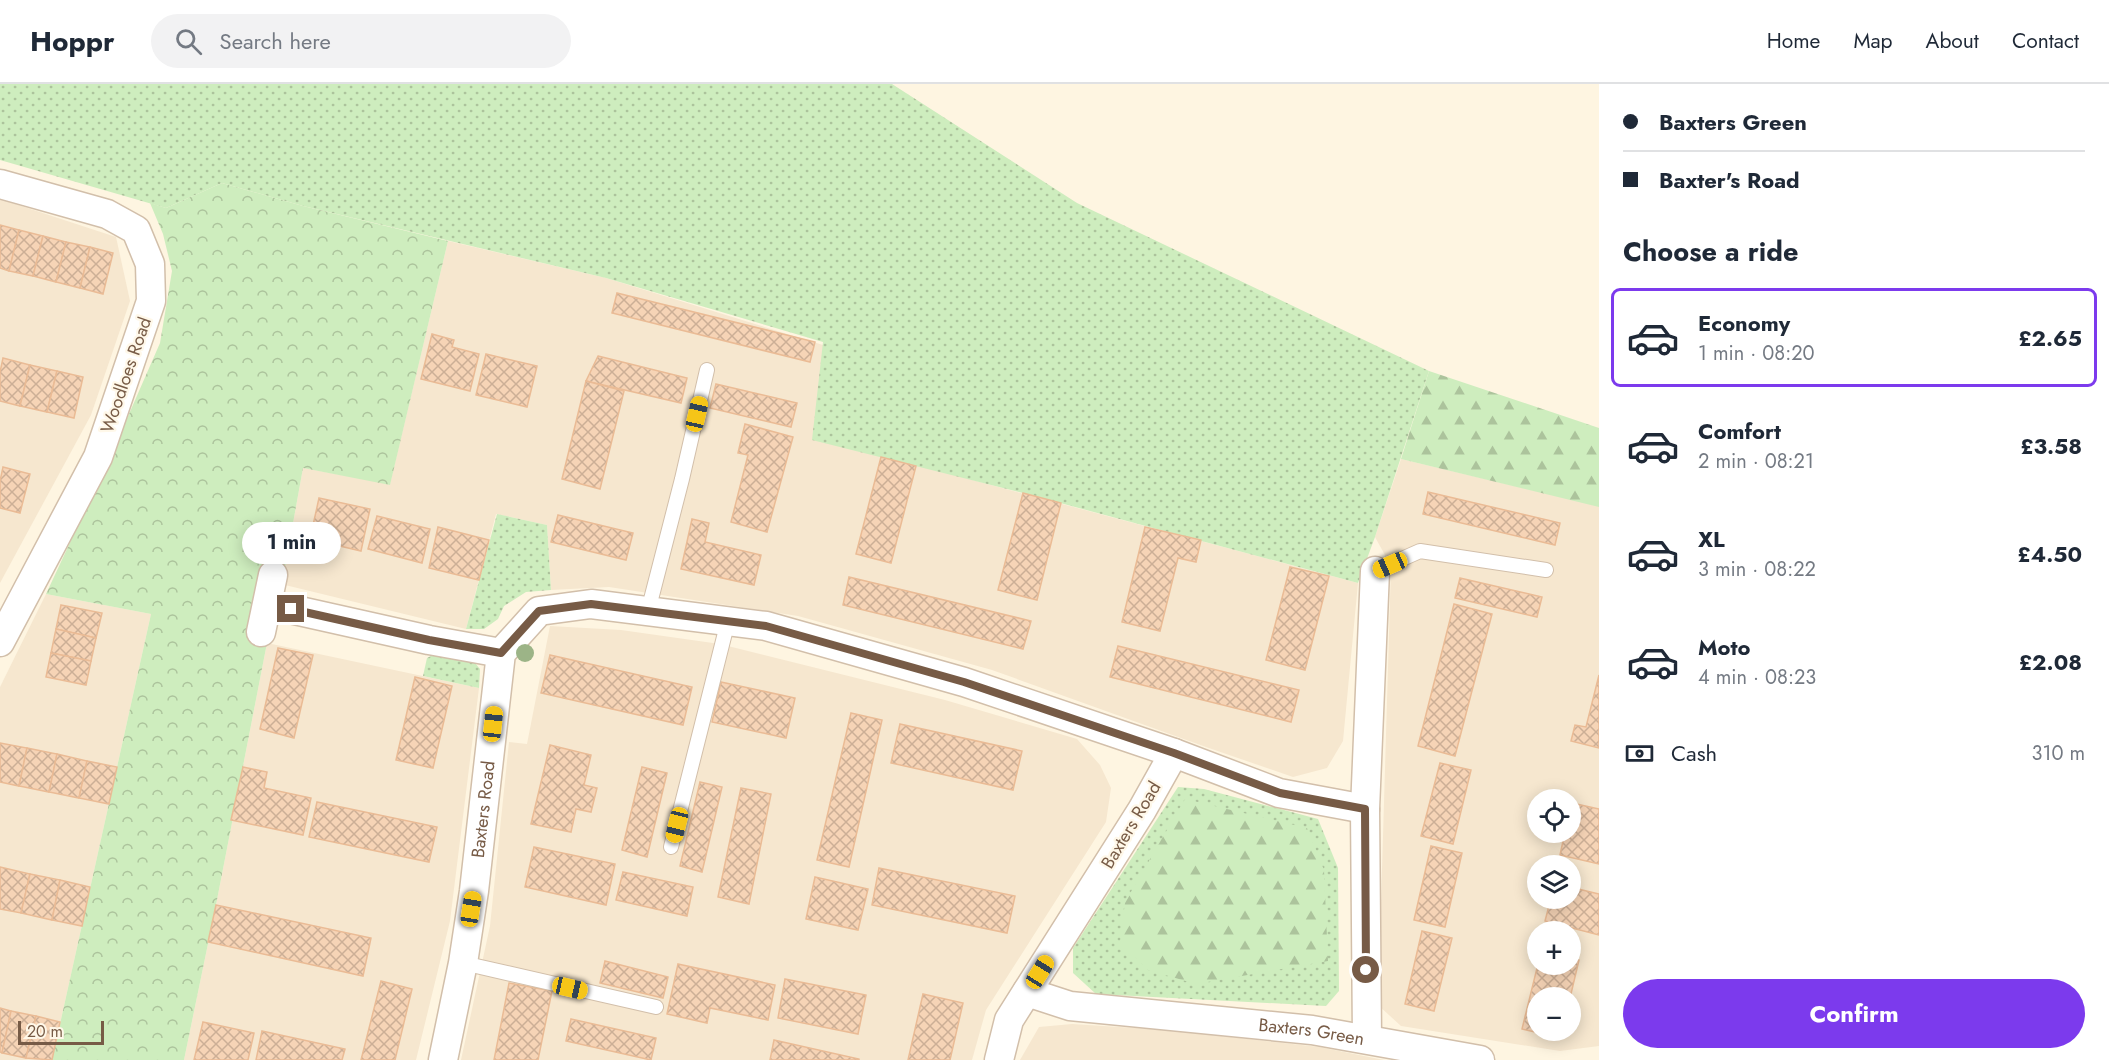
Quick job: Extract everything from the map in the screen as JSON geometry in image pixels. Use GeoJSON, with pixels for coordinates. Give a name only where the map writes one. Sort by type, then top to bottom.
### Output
{"type":"FeatureCollection","features":[{"type":"Feature","properties":{"kind":"street","name":"Woodloes Road"},"geometry":{"type":"LineString","coordinates":[[0,184],[106,214],[136,230],[150,264],[151,301],[98,457],[0,642]]}},
{"type":"Feature","properties":{"kind":"street","name":"Baxters Green"},"geometry":{"type":"LineString","coordinates":[[1028,992],[1070,1006],[1312,1030],[1367,1040],[1365,809],[1376,571]]}},
{"type":"Feature","properties":{"kind":"street"},"geometry":{"type":"LineString","coordinates":[[261,632],[273,575]]}},
{"type":"Feature","properties":{"kind":"street"},"geometry":{"type":"LineString","coordinates":[[268,604],[429,640],[501,653],[539,611],[591,604],[766,626],[964,682],[1174,753],[1280,793],[1365,809]]}},
{"type":"Feature","properties":{"kind":"street","name":"Baxters Road"},"geometry":{"type":"LineString","coordinates":[[443,1060],[463,963],[474,891],[501,653]]}},
{"type":"Feature","properties":{"kind":"street","name":"Baxters Road"},"geometry":{"type":"LineString","coordinates":[[999,1060],[1009,1020],[1142,810],[1174,753]]}},
{"type":"Feature","properties":{"kind":"street"},"geometry":{"type":"LineString","coordinates":[[1367,1040],[1480,1060]]}},
{"type":"Feature","properties":{"kind":"lane"},"geometry":{"type":"LineString","coordinates":[[648,611],[682,479],[706,370]]}},
{"type":"Feature","properties":{"kind":"lane"},"geometry":{"type":"LineString","coordinates":[[1376,571],[1420,551],[1545,570]]}},
{"type":"Feature","properties":{"kind":"lane"},"geometry":{"type":"LineString","coordinates":[[671,847],[729,621]]}},
{"type":"Feature","properties":{"kind":"lane"},"geometry":{"type":"LineString","coordinates":[[463,963],[656,1007]]}},
{"type":"Feature","properties":{"kind":"shaded area"},"geometry":{"type":"Polygon","coordinates":[[[0,199],[116,237],[130,301],[91,415],[0,583],[0,199]]]}},
{"type":"Feature","properties":{"kind":"shaded area"},"geometry":{"type":"Polygon","coordinates":[[[448,241],[606,278],[823,345],[965,478],[1358,583],[1343,741],[1327,768],[1293,777],[992,670],[798,616],[609,587],[551,590],[547,525],[496,514],[466,629],[285,585],[284,573],[303,468],[390,484],[448,241]]]}},
{"type":"Feature","properties":{"kind":"shaded area"},"geometry":{"type":"Polygon","coordinates":[[[1401,459],[1599,506],[1599,1046],[1560,1051],[1401,1026],[1378,1005],[1391,566],[1375,537],[1401,459]]]}},
{"type":"Feature","properties":{"kind":"shaded area"},"geometry":{"type":"Polygon","coordinates":[[[46,594],[151,614],[52,1060],[0,1060],[0,687],[46,594]]]}},
{"type":"Feature","properties":{"kind":"shaded area"},"geometry":{"type":"Polygon","coordinates":[[[550,626],[621,630],[720,644],[945,700],[1077,739],[1100,765],[1111,788],[1106,822],[986,1010],[972,1060],[461,1060],[490,926],[509,742],[527,744],[550,626]]]}},
{"type":"Feature","properties":{"kind":"shaded area"},"geometry":{"type":"Polygon","coordinates":[[[267,643],[479,688],[450,921],[416,1060],[184,1060],[267,643]]]}},
{"type":"Feature","properties":{"kind":"shaded area"},"geometry":{"type":"Polygon","coordinates":[[[1072,1024],[1167,1030],[1319,1047],[1384,1060],[1020,1060],[1039,1027],[1072,1024]]]}},
{"type":"Feature","properties":{"kind":"green space"},"geometry":{"type":"Polygon","coordinates":[[[0,84],[892,84],[1077,203],[1429,371],[1358,583],[1023,493],[812,440],[823,342],[606,278],[303,206],[222,183],[166,208],[0,160],[0,84]]]}},
{"type":"Feature","properties":{"kind":"green space"},"geometry":{"type":"Polygon","coordinates":[[[222,183],[303,206],[448,241],[390,485],[303,468],[284,573],[260,566],[247,635],[267,643],[184,1060],[52,1060],[151,614],[46,594],[160,343],[172,271],[163,234],[150,203],[166,208],[222,183]]]}},
{"type":"Feature","properties":{"kind":"green space"},"geometry":{"type":"Polygon","coordinates":[[[1429,371],[1599,428],[1599,507],[1401,459],[1429,371]]]}},
{"type":"Feature","properties":{"kind":"green space"},"geometry":{"type":"Polygon","coordinates":[[[497,514],[547,525],[551,590],[526,592],[504,606],[498,619],[484,629],[466,629],[497,514]]]}},
{"type":"Feature","properties":{"kind":"green space"},"geometry":{"type":"Polygon","coordinates":[[[433,655],[475,663],[480,669],[479,688],[423,676],[427,658],[433,655]]]}},
{"type":"Feature","properties":{"kind":"green space"},"geometry":{"type":"Polygon","coordinates":[[[1178,787],[1204,789],[1318,819],[1338,868],[1339,991],[1326,1006],[1096,994],[1073,973],[1073,948],[1178,787]]]}},
{"type":"Feature","properties":{"kind":"green space"},"geometry":{"type":"Polygon","coordinates":[[[1185,799],[1307,828],[1324,870],[1328,961],[1196,984],[1148,970],[1120,943],[1125,902],[1185,799]]]}},
{"type":"Feature","properties":{"kind":"building"},"geometry":{"type":"Polygon","coordinates":[[[0,225],[19,230],[9,271],[0,268],[0,225]]]}},
{"type":"Feature","properties":{"kind":"building"},"geometry":{"type":"Polygon","coordinates":[[[19,230],[43,236],[33,276],[9,271],[19,230]]]}},
{"type":"Feature","properties":{"kind":"building"},"geometry":{"type":"Polygon","coordinates":[[[43,236],[66,242],[56,282],[33,276],[43,236]]]}},
{"type":"Feature","properties":{"kind":"building"},"geometry":{"type":"Polygon","coordinates":[[[66,242],[90,247],[80,288],[56,282],[66,242]]]}},
{"type":"Feature","properties":{"kind":"building"},"geometry":{"type":"Polygon","coordinates":[[[90,247],[113,253],[103,294],[80,288],[90,247]]]}},
{"type":"Feature","properties":{"kind":"building"},"geometry":{"type":"Polygon","coordinates":[[[617,293],[815,342],[810,362],[612,313],[617,293]]]}},
{"type":"Feature","properties":{"kind":"building"},"geometry":{"type":"Polygon","coordinates":[[[432,334],[454,340],[452,347],[479,354],[470,391],[421,379],[432,334]]]}},
{"type":"Feature","properties":{"kind":"building"},"geometry":{"type":"Polygon","coordinates":[[[486,354],[537,366],[527,407],[476,395],[486,354]]]}},
{"type":"Feature","properties":{"kind":"building"},"geometry":{"type":"Polygon","coordinates":[[[598,356],[687,378],[681,403],[586,381],[598,356]]]}},
{"type":"Feature","properties":{"kind":"building"},"geometry":{"type":"Polygon","coordinates":[[[3,358],[30,365],[20,406],[0,401],[0,372],[3,358]]]}},
{"type":"Feature","properties":{"kind":"building"},"geometry":{"type":"Polygon","coordinates":[[[30,365],[57,371],[47,412],[20,406],[30,365]]]}},
{"type":"Feature","properties":{"kind":"building"},"geometry":{"type":"Polygon","coordinates":[[[57,371],[83,377],[74,418],[47,412],[57,371]]]}},
{"type":"Feature","properties":{"kind":"building"},"geometry":{"type":"Polygon","coordinates":[[[586,381],[624,391],[600,489],[562,479],[586,381]]]}},
{"type":"Feature","properties":{"kind":"building"},"geometry":{"type":"Polygon","coordinates":[[[716,384],[797,403],[791,427],[710,408],[716,384]]]}},
{"type":"Feature","properties":{"kind":"building"},"geometry":{"type":"Polygon","coordinates":[[[745,424],[793,437],[767,532],[731,522],[748,455],[738,453],[745,424]]]}},
{"type":"Feature","properties":{"kind":"building"},"geometry":{"type":"Polygon","coordinates":[[[881,457],[916,466],[891,563],[856,554],[881,457]]]}},
{"type":"Feature","properties":{"kind":"building"},"geometry":{"type":"Polygon","coordinates":[[[3,467],[30,474],[20,513],[0,508],[0,481],[3,467]]]}},
{"type":"Feature","properties":{"kind":"building"},"geometry":{"type":"Polygon","coordinates":[[[1428,492],[1560,523],[1555,545],[1423,514],[1428,492]]]}},
{"type":"Feature","properties":{"kind":"building"},"geometry":{"type":"Polygon","coordinates":[[[1023,493],[1061,503],[1037,600],[998,590],[1023,493]]]}},
{"type":"Feature","properties":{"kind":"building"},"geometry":{"type":"Polygon","coordinates":[[[319,498],[370,509],[361,551],[310,539],[319,498]]]}},
{"type":"Feature","properties":{"kind":"building"},"geometry":{"type":"Polygon","coordinates":[[[558,515],[633,533],[626,560],[551,542],[558,515]]]}},
{"type":"Feature","properties":{"kind":"building"},"geometry":{"type":"Polygon","coordinates":[[[377,516],[430,529],[422,563],[368,549],[377,516]]]}},
{"type":"Feature","properties":{"kind":"building"},"geometry":{"type":"Polygon","coordinates":[[[692,519],[709,523],[705,542],[761,555],[754,585],[681,569],[692,519]]]}},
{"type":"Feature","properties":{"kind":"building"},"geometry":{"type":"Polygon","coordinates":[[[438,527],[489,540],[479,580],[429,568],[438,527]]]}},
{"type":"Feature","properties":{"kind":"building"},"geometry":{"type":"Polygon","coordinates":[[[1145,527],[1201,540],[1196,562],[1178,558],[1160,631],[1122,622],[1145,527]]]}},
{"type":"Feature","properties":{"kind":"building"},"geometry":{"type":"Polygon","coordinates":[[[1290,567],[1329,576],[1305,670],[1266,660],[1290,567]]]}},
{"type":"Feature","properties":{"kind":"building"},"geometry":{"type":"Polygon","coordinates":[[[849,577],[1031,621],[1023,649],[843,605],[849,577]]]}},
{"type":"Feature","properties":{"kind":"building"},"geometry":{"type":"Polygon","coordinates":[[[1460,578],[1542,597],[1537,617],[1455,598],[1460,578]]]}},
{"type":"Feature","properties":{"kind":"building"},"geometry":{"type":"Polygon","coordinates":[[[1454,604],[1492,614],[1455,756],[1418,746],[1454,604]]]}},
{"type":"Feature","properties":{"kind":"building"},"geometry":{"type":"Polygon","coordinates":[[[61,605],[102,613],[96,638],[56,629],[61,605]]]}},
{"type":"Feature","properties":{"kind":"building"},"geometry":{"type":"Polygon","coordinates":[[[56,629],[96,638],[91,661],[51,653],[56,629]]]}},
{"type":"Feature","properties":{"kind":"building"},"geometry":{"type":"Polygon","coordinates":[[[1118,646],[1299,690],[1291,722],[1110,677],[1118,646]]]}},
{"type":"Feature","properties":{"kind":"building"},"geometry":{"type":"Polygon","coordinates":[[[278,648],[313,655],[294,738],[260,729],[278,648]]]}},
{"type":"Feature","properties":{"kind":"building"},"geometry":{"type":"Polygon","coordinates":[[[51,653],[91,661],[86,685],[46,677],[51,653]]]}},
{"type":"Feature","properties":{"kind":"building"},"geometry":{"type":"Polygon","coordinates":[[[550,655],[692,687],[683,725],[541,693],[550,655]]]}},
{"type":"Feature","properties":{"kind":"building"},"geometry":{"type":"Polygon","coordinates":[[[1599,675],[1599,748],[1571,741],[1575,725],[1586,727],[1599,675]]]}},
{"type":"Feature","properties":{"kind":"building"},"geometry":{"type":"Polygon","coordinates":[[[415,677],[452,686],[433,768],[396,760],[415,677]]]}},
{"type":"Feature","properties":{"kind":"building"},"geometry":{"type":"Polygon","coordinates":[[[721,682],[795,698],[786,738],[712,722],[721,682]]]}},
{"type":"Feature","properties":{"kind":"building"},"geometry":{"type":"Polygon","coordinates":[[[851,713],[882,720],[849,867],[817,860],[851,713]]]}},
{"type":"Feature","properties":{"kind":"building"},"geometry":{"type":"Polygon","coordinates":[[[900,724],[1022,751],[1013,790],[891,763],[900,724]]]}},
{"type":"Feature","properties":{"kind":"building"},"geometry":{"type":"Polygon","coordinates":[[[0,743],[27,748],[19,786],[0,782],[0,743]]]}},
{"type":"Feature","properties":{"kind":"building"},"geometry":{"type":"Polygon","coordinates":[[[550,745],[591,755],[584,785],[597,788],[591,812],[576,809],[571,832],[531,824],[550,745]]]}},
{"type":"Feature","properties":{"kind":"building"},"geometry":{"type":"Polygon","coordinates":[[[27,748],[57,754],[49,792],[19,786],[27,748]]]}},
{"type":"Feature","properties":{"kind":"building"},"geometry":{"type":"Polygon","coordinates":[[[57,754],[87,761],[79,798],[49,792],[57,754]]]}},
{"type":"Feature","properties":{"kind":"building"},"geometry":{"type":"Polygon","coordinates":[[[87,761],[117,767],[109,804],[79,798],[87,761]]]}},
{"type":"Feature","properties":{"kind":"building"},"geometry":{"type":"Polygon","coordinates":[[[1440,763],[1471,770],[1453,844],[1421,836],[1440,763]]]}},
{"type":"Feature","properties":{"kind":"building"},"geometry":{"type":"Polygon","coordinates":[[[243,767],[267,772],[264,788],[311,798],[303,835],[231,820],[243,767]]]}},
{"type":"Feature","properties":{"kind":"building"},"geometry":{"type":"Polygon","coordinates":[[[642,767],[667,773],[647,857],[622,850],[642,767]]]}},
{"type":"Feature","properties":{"kind":"building"},"geometry":{"type":"Polygon","coordinates":[[[700,782],[722,787],[702,872],[680,866],[700,782]]]}},
{"type":"Feature","properties":{"kind":"building"},"geometry":{"type":"Polygon","coordinates":[[[741,788],[771,794],[749,904],[718,897],[741,788]]]}},
{"type":"Feature","properties":{"kind":"building"},"geometry":{"type":"Polygon","coordinates":[[[317,802],[437,827],[429,862],[309,837],[317,802]]]}},
{"type":"Feature","properties":{"kind":"building"},"geometry":{"type":"Polygon","coordinates":[[[1581,805],[1599,809],[1599,864],[1581,860],[1581,855],[1560,855],[1563,843],[1581,843],[1581,805]]]}},
{"type":"Feature","properties":{"kind":"building"},"geometry":{"type":"Polygon","coordinates":[[[1431,846],[1462,853],[1445,927],[1414,920],[1431,846]]]}},
{"type":"Feature","properties":{"kind":"building"},"geometry":{"type":"Polygon","coordinates":[[[534,847],[615,864],[606,905],[525,887],[534,847]]]}},
{"type":"Feature","properties":{"kind":"building"},"geometry":{"type":"Polygon","coordinates":[[[0,867],[30,874],[21,913],[0,909],[0,867]]]}},
{"type":"Feature","properties":{"kind":"building"},"geometry":{"type":"Polygon","coordinates":[[[879,868],[1015,896],[1007,933],[872,905],[879,868]]]}},
{"type":"Feature","properties":{"kind":"building"},"geometry":{"type":"Polygon","coordinates":[[[623,872],[693,887],[687,916],[616,900],[623,872]]]}},
{"type":"Feature","properties":{"kind":"building"},"geometry":{"type":"Polygon","coordinates":[[[30,874],[60,880],[52,920],[21,913],[30,874]]]}},
{"type":"Feature","properties":{"kind":"building"},"geometry":{"type":"Polygon","coordinates":[[[815,877],[868,889],[858,930],[806,919],[815,877]]]}},
{"type":"Feature","properties":{"kind":"building"},"geometry":{"type":"Polygon","coordinates":[[[60,880],[90,887],[82,926],[52,920],[60,880]]]}},
{"type":"Feature","properties":{"kind":"building"},"geometry":{"type":"Polygon","coordinates":[[[1581,890],[1599,894],[1599,935],[1581,930],[1581,921],[1545,921],[1548,909],[1581,909],[1581,890]]]}},
{"type":"Feature","properties":{"kind":"building"},"geometry":{"type":"Polygon","coordinates":[[[216,905],[371,938],[363,976],[208,942],[216,905]]]}},
{"type":"Feature","properties":{"kind":"building"},"geometry":{"type":"Polygon","coordinates":[[[1422,931],[1452,938],[1434,1011],[1405,1004],[1422,931]]]}},
{"type":"Feature","properties":{"kind":"building"},"geometry":{"type":"Polygon","coordinates":[[[605,961],[668,977],[663,998],[600,983],[605,961]]]}},
{"type":"Feature","properties":{"kind":"building"},"geometry":{"type":"Polygon","coordinates":[[[678,964],[775,985],[768,1020],[710,1008],[707,1023],[667,1014],[678,964]]]}},
{"type":"Feature","properties":{"kind":"building"},"geometry":{"type":"Polygon","coordinates":[[[1535,975],[1575,975],[1573,987],[1532,987],[1535,975]]]}},
{"type":"Feature","properties":{"kind":"building"},"geometry":{"type":"Polygon","coordinates":[[[785,979],[866,995],[858,1034],[778,1018],[785,979]]]}},
{"type":"Feature","properties":{"kind":"building"},"geometry":{"type":"Polygon","coordinates":[[[381,981],[412,989],[395,1060],[361,1060],[381,981]]]}},
{"type":"Feature","properties":{"kind":"building"},"geometry":{"type":"Polygon","coordinates":[[[509,983],[552,991],[538,1060],[494,1060],[509,983]]]}},
{"type":"Feature","properties":{"kind":"building"},"geometry":{"type":"Polygon","coordinates":[[[923,994],[963,1003],[950,1060],[908,1060],[923,994]]]}},
{"type":"Feature","properties":{"kind":"building"},"geometry":{"type":"Polygon","coordinates":[[[0,1008],[11,1011],[2,1053],[0,1052],[0,1008]]]}},
{"type":"Feature","properties":{"kind":"building"},"geometry":{"type":"Polygon","coordinates":[[[1527,1009],[1527,1030],[1522,1029],[1527,1009]]]}},
{"type":"Feature","properties":{"kind":"building"},"geometry":{"type":"Polygon","coordinates":[[[11,1011],[36,1016],[26,1058],[2,1053],[11,1011]]]}},
{"type":"Feature","properties":{"kind":"building"},"geometry":{"type":"Polygon","coordinates":[[[36,1016],[60,1022],[52,1060],[26,1058],[36,1016]]]}},
{"type":"Feature","properties":{"kind":"building"},"geometry":{"type":"Polygon","coordinates":[[[571,1019],[656,1038],[651,1060],[566,1041],[571,1019]]]}},
{"type":"Feature","properties":{"kind":"building"},"geometry":{"type":"Polygon","coordinates":[[[203,1022],[254,1033],[248,1060],[194,1060],[203,1022]]]}},
{"type":"Feature","properties":{"kind":"building"},"geometry":{"type":"Polygon","coordinates":[[[262,1031],[345,1049],[342,1060],[256,1060],[262,1031]]]}},
{"type":"Feature","properties":{"kind":"building"},"geometry":{"type":"Polygon","coordinates":[[[774,1040],[859,1059],[859,1060],[770,1060],[774,1040]]]}},
{"type":"Feature","properties":{"kind":"route"},"geometry":{"type":"LineString","coordinates":[[291,609],[429,640],[501,653],[539,611],[591,604],[766,626],[964,682],[1174,753],[1280,793],[1365,809],[1366,970]]}}]}
